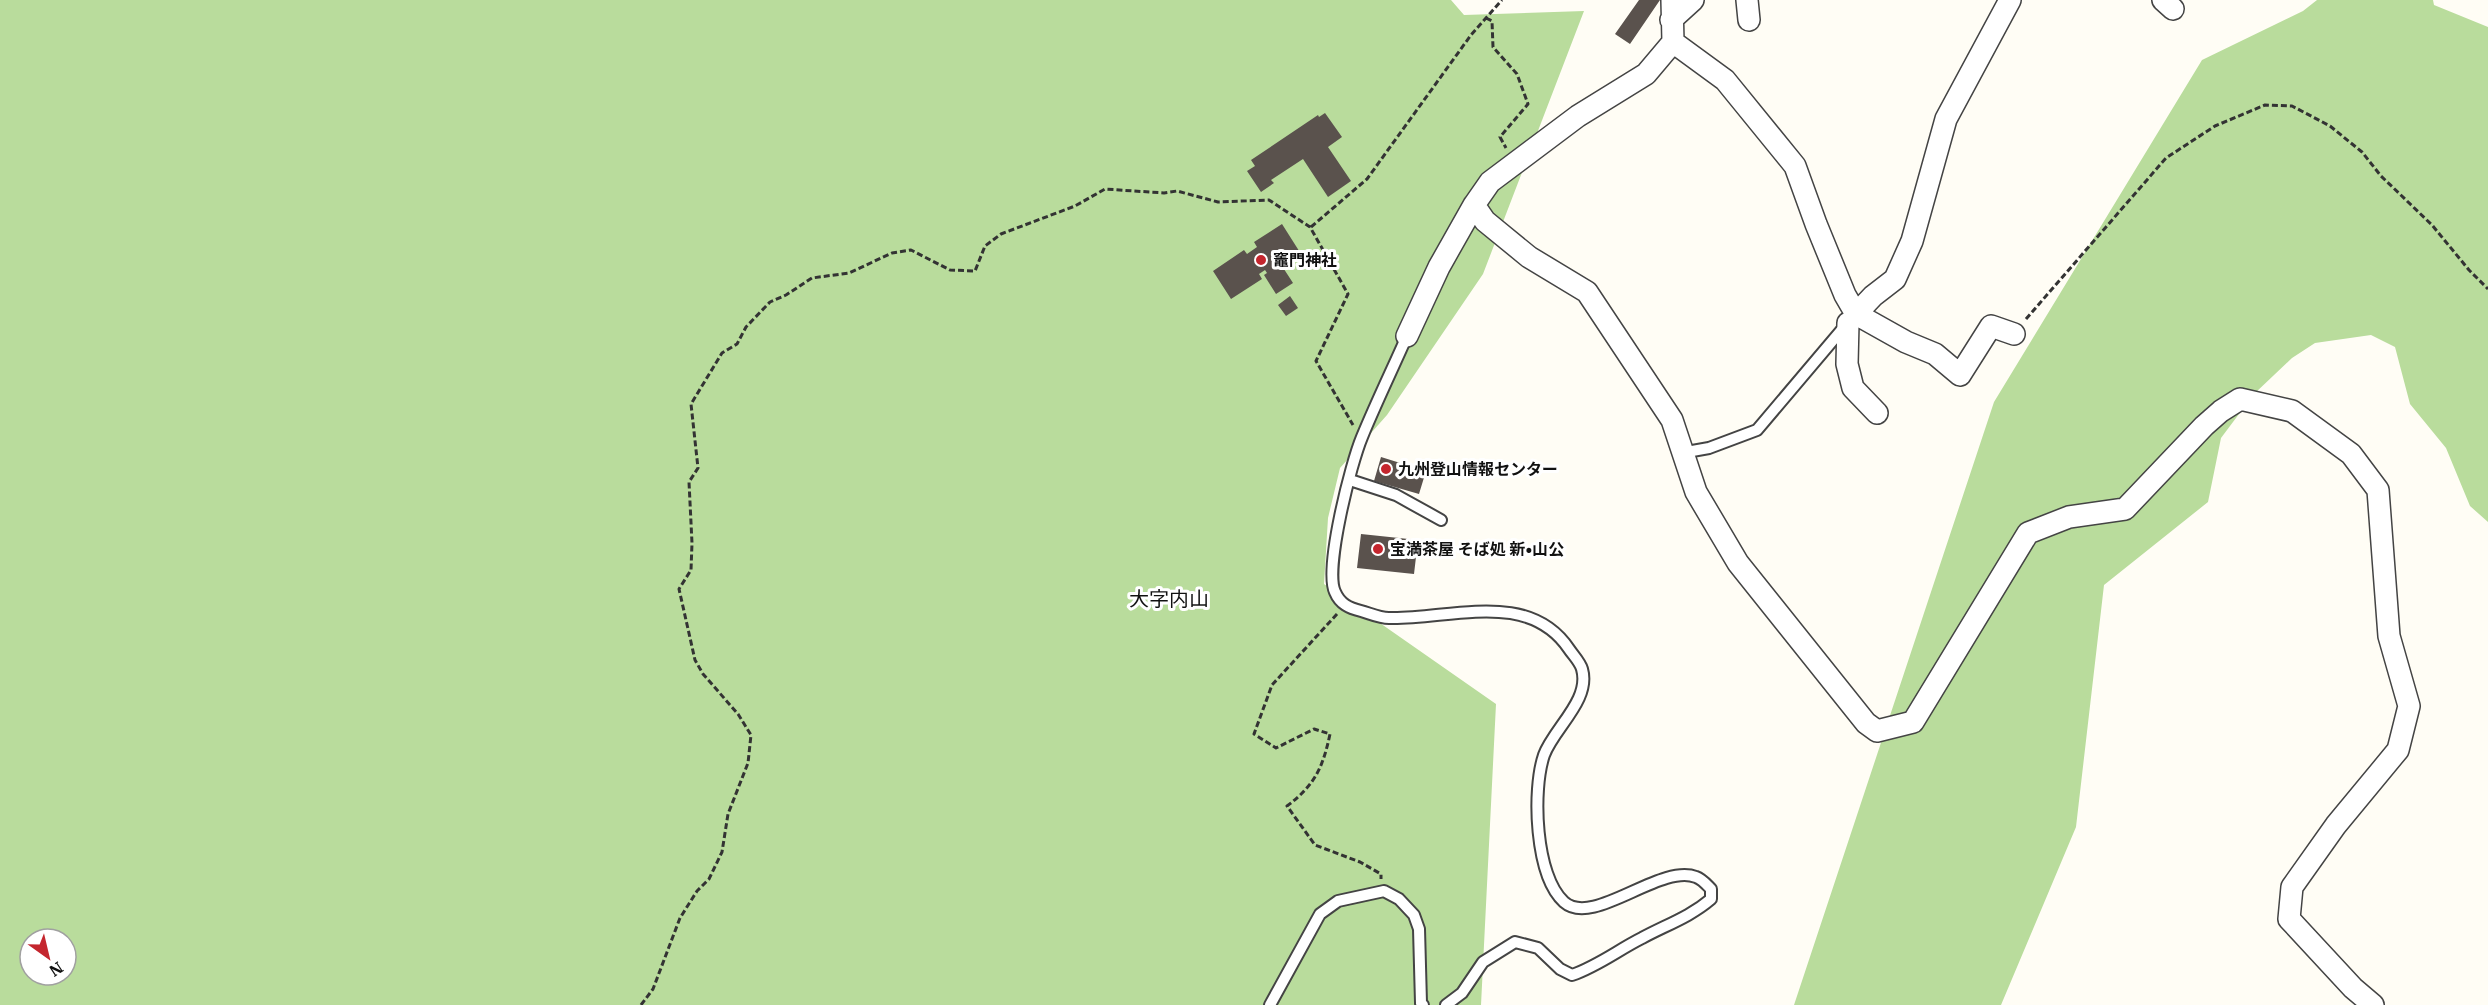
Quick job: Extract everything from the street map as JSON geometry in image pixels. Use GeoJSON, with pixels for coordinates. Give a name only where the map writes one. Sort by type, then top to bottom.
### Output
{"type":"FeatureCollection","features":[{"type":"Feature","properties":{"kind":"street"},"geometry":{"type":"LineString","coordinates":[[1407,336],[1439,267],[1474,205],[1490,182],[1578,116],[1646,74],[1673,42],[1672,10],[1693,0]]}},
{"type":"Feature","properties":{"kind":"street"},"geometry":{"type":"LineString","coordinates":[[1852,319],[1873,296],[1895,279],[1912,241],[1946,119],[2010,0]]}},
{"type":"Feature","properties":{"kind":"street"},"geometry":{"type":"LineString","coordinates":[[1673,42],[1725,80],[1795,166],[1845,295],[1852,319],[1846,364],[1853,388],[1877,413]]}},
{"type":"Feature","properties":{"kind":"street"},"geometry":{"type":"LineString","coordinates":[[1474,205],[1485,221],[1528,257],[1587,292],[1637,364],[1672,420],[1681,453],[1696,492],[1738,563],[1866,723],[1877,731],[1913,722],[2028,533],[2069,517],[2125,509],[2204,426],[2221,411],[2240,399],[2292,411],[2350,454],[2378,490],[2390,636],[2409,706],[2398,750],[2336,825],[2292,887],[2289,919],[2353,988],[2373,1005]]}},
{"type":"Feature","properties":{"kind":"street"},"geometry":{"type":"LineString","coordinates":[[1852,319],[1935,354],[1960,375],[1991,326],[2014,334]]}},
{"type":"Feature","properties":{"kind":"lane"},"geometry":{"type":"LineString","coordinates":[[1681,453],[1709,447],[1758,430],[1852,319]]}},
{"type":"Feature","properties":{"kind":"lane"},"geometry":{"type":"LineString","coordinates":[[1407,336],[1361,440],[1338,527],[1332,567],[1334,592],[1345,606],[1387,618],[1483,611],[1516,613],[1538,621],[1562,638],[1582,669],[1582,678],[1579,701],[1552,738],[1544,756],[1538,797],[1538,836],[1547,877],[1564,903],[1578,908],[1596,906],[1680,875],[1698,877],[1711,889],[1711,899],[1699,909],[1587,970],[1572,975],[1560,969],[1538,948],[1515,942],[1483,962],[1462,993],[1446,1005]]}},
{"type":"Feature","properties":{"kind":"lane"},"geometry":{"type":"LineString","coordinates":[[1350,480],[1396,495],[1441,520]]}},
{"type":"Feature","properties":{"kind":"lane"},"geometry":{"type":"LineString","coordinates":[[1270,1005],[1320,915],[1338,901],[1384,891],[1399,899],[1414,915],[1419,929],[1421,1003],[1423,1005]]}},
{"type":"Feature","properties":{"kind":"path"},"geometry":{"type":"LineString","coordinates":[[1310,227],[1367,179],[1471,35],[1502,0]]}},
{"type":"Feature","properties":{"kind":"path"},"geometry":{"type":"LineString","coordinates":[[1485,18],[1492,21],[1493,47],[1517,74],[1528,104],[1500,137],[1514,163]]}},
{"type":"Feature","properties":{"kind":"path"},"geometry":{"type":"LineString","coordinates":[[2014,334],[2166,158],[2215,126],[2265,105],[2292,106],[2330,126],[2362,152],[2381,176],[2432,225],[2488,290]]}},
{"type":"Feature","properties":{"kind":"path"},"geometry":{"type":"LineString","coordinates":[[641,1005],[653,988],[680,918],[697,891],[709,879],[722,852],[728,814],[748,763],[751,735],[738,714],[703,674],[695,660],[679,589],[690,570],[692,543],[689,482],[698,468],[691,404],[722,353],[737,344],[746,327],[770,303],[812,278],[849,273],[892,253],[911,250],[950,270],[975,271],[985,246],[1000,234],[1075,206],[1105,189],[1164,193],[1177,191],[1218,202],[1269,200],[1310,227],[1348,294],[1316,361],[1361,440]]}},
{"type":"Feature","properties":{"kind":"path"},"geometry":{"type":"LineString","coordinates":[[1345,606],[1272,685],[1254,734],[1276,748],[1314,729],[1330,734],[1324,763],[1306,792],[1287,806],[1315,845],[1360,862],[1380,874],[1384,891]]}},
{"type":"Feature","properties":{"kind":"green space"},"geometry":{"type":"Polygon","coordinates":[[[0,0],[1451,0],[1464,15],[1584,11],[1483,274],[1387,415],[1340,468],[1328,518],[1324,584],[1496,704],[1481,1005],[0,1005],[0,0]]]}},
{"type":"Feature","properties":{"kind":"green space"},"geometry":{"type":"Polygon","coordinates":[[[2317,0],[2433,0],[2434,5],[2488,27],[2488,522],[2470,506],[2446,448],[2410,404],[2395,347],[2371,335],[2315,343],[2292,358],[2254,394],[2221,438],[2208,502],[2104,585],[2076,827],[2001,1005],[1794,1005],[1994,402],[2202,60],[2303,11],[2317,0]]]}},
{"type":"Feature","properties":{"kind":"building"},"geometry":{"type":"Polygon","coordinates":[[[1639,0],[1660,0],[1630,44],[1615,34],[1639,0]]]}},
{"type":"Feature","properties":{"kind":"building"},"geometry":{"type":"Polygon","coordinates":[[[1325,113],[1342,137],[1328,147],[1351,181],[1328,197],[1303,159],[1271,180],[1274,183],[1261,192],[1247,171],[1255,166],[1251,160],[1318,115],[1319,117],[1325,113]]]}},
{"type":"Feature","properties":{"kind":"building","name":"竈門神社"},"geometry":{"type":"Polygon","coordinates":[[[1282,224],[1301,254],[1282,266],[1293,283],[1276,294],[1264,275],[1267,273],[1265,270],[1259,274],[1262,279],[1231,299],[1213,271],[1244,250],[1247,254],[1257,247],[1254,242],[1282,224]]]}},
{"type":"Feature","properties":{"kind":"building"},"geometry":{"type":"Polygon","coordinates":[[[1290,296],[1298,308],[1286,316],[1278,305],[1290,296]]]}},
{"type":"Feature","properties":{"kind":"building"},"geometry":{"type":"Polygon","coordinates":[[[1381,457],[1426,471],[1419,494],[1374,481],[1381,457]]]}},
{"type":"Feature","properties":{"kind":"building"},"geometry":{"type":"Polygon","coordinates":[[[1361,534],[1418,540],[1414,574],[1357,568],[1361,534]]]}},
{"type":"Feature","properties":{"kind":"place","name":"竈門神社"},"geometry":{"type":"Point","coordinates":[1261,260]}},
{"type":"Feature","properties":{"kind":"place","name":"九州登山情報センター"},"geometry":{"type":"Point","coordinates":[1386,469]}},
{"type":"Feature","properties":{"kind":"place","name":"宝満茶屋 そば処 新•山公"},"geometry":{"type":"Point","coordinates":[1378,549]}},
{"type":"Feature","properties":{"kind":"district","name":"大字内山"},"geometry":{"type":"Point","coordinates":[1169,598]}}]}
